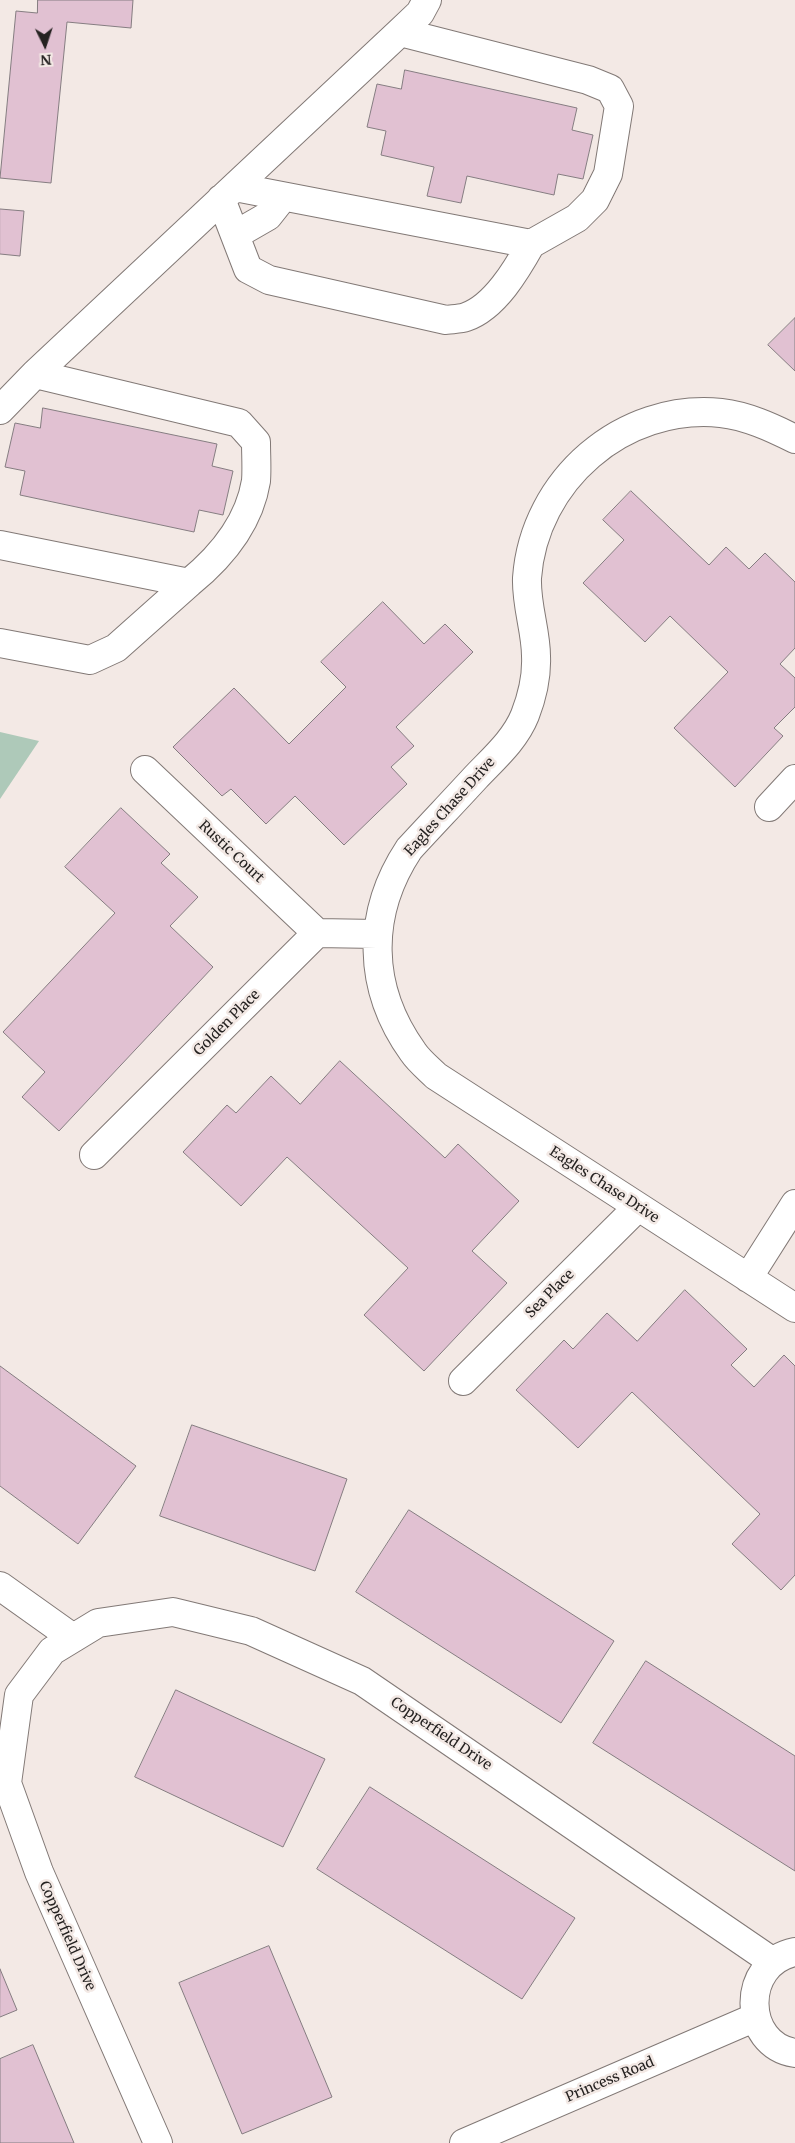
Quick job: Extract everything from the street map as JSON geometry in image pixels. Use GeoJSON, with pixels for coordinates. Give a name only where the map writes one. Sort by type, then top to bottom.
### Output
{"type":"FeatureCollection","features":[{"type":"Feature","properties":{"kind":"street"},"geometry":{"type":"LineString","coordinates":[[0,410],[420,13],[427,0]]}},
{"type":"Feature","properties":{"kind":"street"},"geometry":{"type":"LineString","coordinates":[[228,193],[235,235],[248,269],[270,280],[446,320],[466,317],[481,308],[510,280],[531,244],[576,218],[595,200],[608,174],[619,106],[610,89],[588,80],[400,32]]}},
{"type":"Feature","properties":{"kind":"street"},"geometry":{"type":"LineString","coordinates":[[228,193],[283,197],[531,244]]}},
{"type":"Feature","properties":{"kind":"street"},"geometry":{"type":"LineString","coordinates":[[235,235],[268,216],[283,197]]}},
{"type":"Feature","properties":{"kind":"street"},"geometry":{"type":"LineString","coordinates":[[0,643],[90,660],[116,648],[211,565],[228,545],[246,516],[256,481],[256,442],[239,423],[36,374]]}},
{"type":"Feature","properties":{"kind":"street","name":"Eagles Chase Drive"},"geometry":{"type":"LineString","coordinates":[[795,439],[760,422],[721,413],[687,413],[652,420],[620,433],[590,454],[565,480],[546,508],[533,542],[527,578],[530,618],[536,656],[533,688],[524,717],[510,742],[409,849],[399,864],[385,896],[377,934],[381,988],[395,1024],[414,1054],[436,1076],[795,1308]]}},
{"type":"Feature","properties":{"kind":"street"},"geometry":{"type":"LineString","coordinates":[[0,544],[189,583]]}},
{"type":"Feature","properties":{"kind":"street","name":"Rustic Court"},"geometry":{"type":"LineString","coordinates":[[145,770],[318,933]]}},
{"type":"Feature","properties":{"kind":"street"},"geometry":{"type":"LineString","coordinates":[[769,807],[795,779]]}},
{"type":"Feature","properties":{"kind":"street"},"geometry":{"type":"LineString","coordinates":[[318,933],[377,934]]}},
{"type":"Feature","properties":{"kind":"street","name":"Golden Place"},"geometry":{"type":"LineString","coordinates":[[94,1155],[318,933]]}},
{"type":"Feature","properties":{"kind":"street"},"geometry":{"type":"LineString","coordinates":[[748,1278],[795,1204]]}},
{"type":"Feature","properties":{"kind":"street","name":"Sea Place"},"geometry":{"type":"LineString","coordinates":[[462,1381],[638,1207]]}},
{"type":"Feature","properties":{"kind":"street"},"geometry":{"type":"LineString","coordinates":[[0,1586],[72,1638]]}},
{"type":"Feature","properties":{"kind":"street","name":"Copperfield Drive"},"geometry":{"type":"LineString","coordinates":[[158,2143],[39,1872],[7,1783],[8,1715],[19,1695],[52,1651],[98,1624],[173,1612],[251,1631],[362,1681],[784,1957]]}},
{"type":"Feature","properties":{"kind":"street"},"geometry":{"type":"LineString","coordinates":[[784,1957],[762,1974],[756,1987],[754,2002],[756,2017],[763,2032],[775,2044],[795,2053]]}},
{"type":"Feature","properties":{"kind":"street","name":"Princess Road"},"geometry":{"type":"LineString","coordinates":[[464,2143],[756,2017]]}},
{"type":"Feature","properties":{"kind":"green space"},"geometry":{"type":"Polygon","coordinates":[[[0,732],[39,741],[0,799],[0,732]]]}},
{"type":"Feature","properties":{"kind":"building"},"geometry":{"type":"Polygon","coordinates":[[[38,0],[133,0],[131,28],[67,22],[51,183],[0,178],[16,11],[37,13],[38,0]]]}},
{"type":"Feature","properties":{"kind":"building"},"geometry":{"type":"Polygon","coordinates":[[[405,70],[577,108],[572,130],[593,135],[583,179],[558,174],[554,195],[467,176],[461,203],[427,196],[434,167],[381,155],[386,131],[367,127],[377,84],[401,89],[405,70]]]}},
{"type":"Feature","properties":{"kind":"building"},"geometry":{"type":"Polygon","coordinates":[[[0,209],[24,211],[20,256],[0,254],[0,209]]]}},
{"type":"Feature","properties":{"kind":"building"},"geometry":{"type":"Polygon","coordinates":[[[795,318],[795,371],[768,345],[795,318]]]}},
{"type":"Feature","properties":{"kind":"building"},"geometry":{"type":"Polygon","coordinates":[[[43,408],[217,444],[212,466],[233,471],[223,515],[199,510],[194,532],[20,495],[25,471],[5,467],[15,423],[40,428],[43,408]]]}},
{"type":"Feature","properties":{"kind":"building"},"geometry":{"type":"Polygon","coordinates":[[[631,491],[709,565],[726,547],[749,569],[765,553],[795,582],[795,648],[780,664],[795,678],[795,707],[774,728],[783,736],[735,787],[674,728],[728,672],[670,616],[645,642],[583,583],[624,540],[603,520],[631,491]]]}},
{"type":"Feature","properties":{"kind":"building"},"geometry":{"type":"Polygon","coordinates":[[[383,602],[424,644],[445,624],[473,652],[396,727],[414,746],[391,767],[407,784],[344,845],[295,796],[266,824],[231,789],[222,796],[173,747],[234,688],[289,744],[346,687],[321,662],[383,602]]]}},
{"type":"Feature","properties":{"kind":"building"},"geometry":{"type":"Polygon","coordinates":[[[121,808],[170,854],[161,863],[198,897],[170,926],[213,967],[59,1131],[22,1097],[45,1072],[3,1032],[115,913],[65,867],[121,808]]]}},
{"type":"Feature","properties":{"kind":"building"},"geometry":{"type":"Polygon","coordinates":[[[340,1061],[445,1158],[458,1144],[519,1201],[472,1251],[507,1283],[424,1371],[364,1315],[408,1268],[287,1157],[241,1206],[183,1152],[227,1105],[236,1113],[271,1076],[300,1104],[340,1061]]]}},
{"type":"Feature","properties":{"kind":"building"},"geometry":{"type":"Polygon","coordinates":[[[685,1290],[747,1349],[731,1365],[754,1387],[784,1355],[795,1366],[795,1575],[781,1590],[732,1544],[760,1514],[632,1392],[578,1448],[516,1390],[564,1340],[573,1349],[607,1313],[637,1341],[685,1290]]]}},
{"type":"Feature","properties":{"kind":"building"},"geometry":{"type":"Polygon","coordinates":[[[0,1366],[136,1466],[78,1544],[0,1486],[0,1366]]]}},
{"type":"Feature","properties":{"kind":"building"},"geometry":{"type":"Polygon","coordinates":[[[192,1425],[347,1479],[315,1571],[160,1516],[192,1425]]]}},
{"type":"Feature","properties":{"kind":"building"},"geometry":{"type":"Polygon","coordinates":[[[409,1510],[614,1641],[561,1723],[356,1592],[409,1510]]]}},
{"type":"Feature","properties":{"kind":"building"},"geometry":{"type":"Polygon","coordinates":[[[646,1661],[795,1756],[795,1871],[593,1743],[646,1661]]]}},
{"type":"Feature","properties":{"kind":"building"},"geometry":{"type":"Polygon","coordinates":[[[176,1690],[325,1759],[283,1847],[135,1777],[176,1690]]]}},
{"type":"Feature","properties":{"kind":"building"},"geometry":{"type":"Polygon","coordinates":[[[370,1787],[575,1918],[522,1999],[317,1869],[370,1787]]]}},
{"type":"Feature","properties":{"kind":"building"},"geometry":{"type":"Polygon","coordinates":[[[269,1946],[332,2097],[242,2134],[179,1983],[269,1946]]]}},
{"type":"Feature","properties":{"kind":"building"},"geometry":{"type":"Polygon","coordinates":[[[0,1969],[17,2010],[0,2017],[0,1969]]]}},
{"type":"Feature","properties":{"kind":"building"},"geometry":{"type":"Polygon","coordinates":[[[33,2045],[74,2143],[0,2143],[0,2059],[33,2045]]]}}]}
